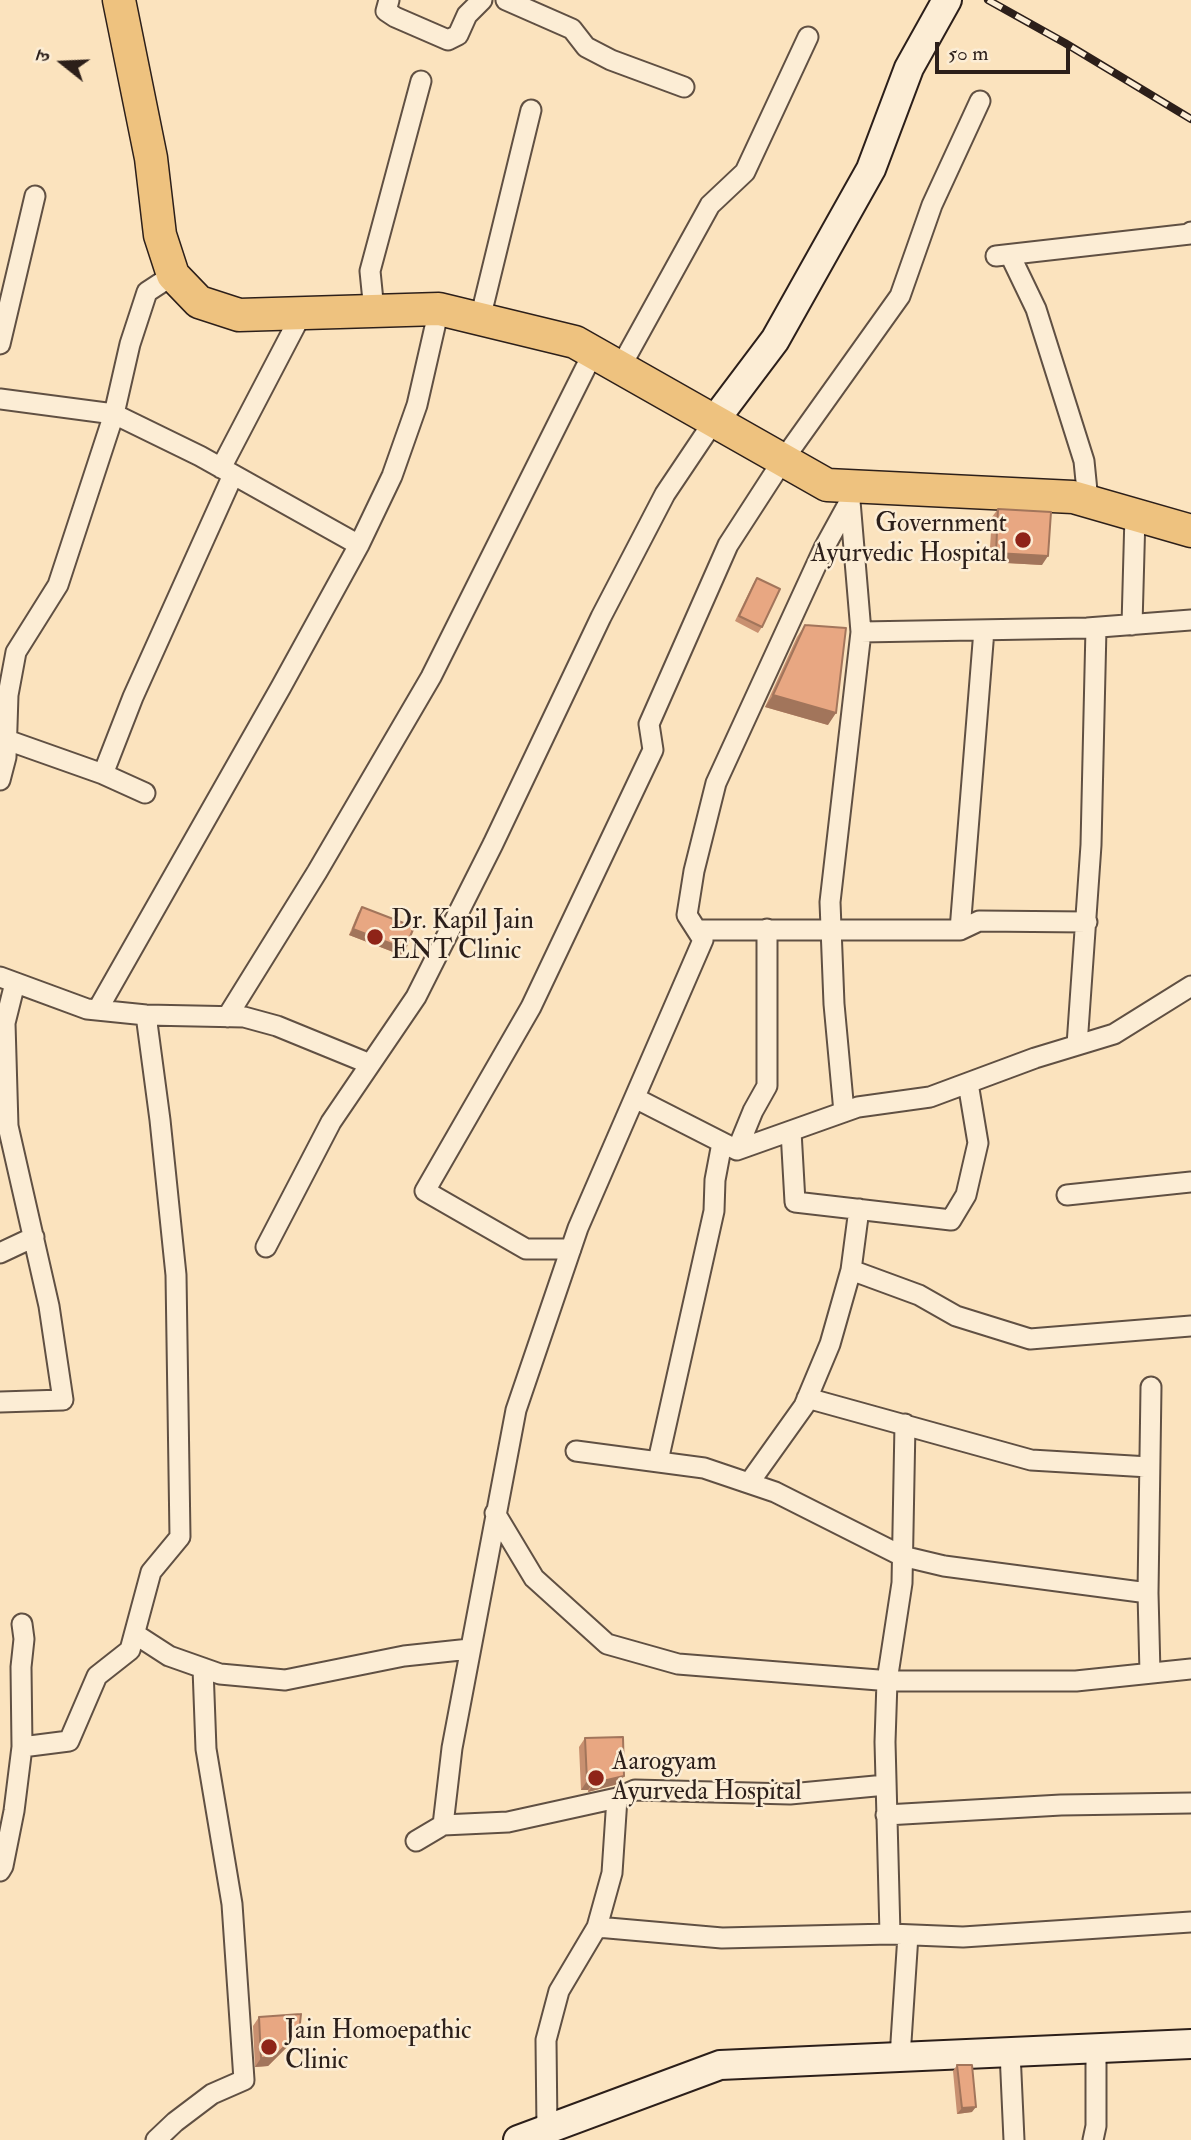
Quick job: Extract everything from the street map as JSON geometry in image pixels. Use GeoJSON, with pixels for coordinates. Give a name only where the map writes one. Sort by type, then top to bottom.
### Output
{"type":"FeatureCollection","features":[{"type":"Feature","properties":{"kind":"main road"},"geometry":{"type":"LineString","coordinates":[[119,0],[151,158],[160,235],[173,275],[199,302],[239,315],[439,309],[575,342],[827,485],[854,494],[1073,497],[1191,531]]}},
{"type":"Feature","properties":{"kind":"street"},"geometry":{"type":"LineString","coordinates":[[389,0],[386,11],[447,40],[458,35],[467,15],[482,0]]}},
{"type":"Feature","properties":{"kind":"street"},"geometry":{"type":"LineString","coordinates":[[506,0],[572,29],[586,47],[611,60],[684,87]]}},
{"type":"Feature","properties":{"kind":"street"},"geometry":{"type":"LineString","coordinates":[[266,1247],[331,1122],[415,997],[494,844],[601,617],[665,494],[714,421],[775,340],[871,169],[909,68],[947,0]]}},
{"type":"Feature","properties":{"kind":"street"},"geometry":{"type":"LineString","coordinates":[[227,1017],[317,872],[431,677],[607,360],[710,205],[745,172],[808,37]]}},
{"type":"Feature","properties":{"kind":"street"},"geometry":{"type":"LineString","coordinates":[[374,311],[370,271],[421,82]]}},
{"type":"Feature","properties":{"kind":"street"},"geometry":{"type":"LineString","coordinates":[[571,1249],[526,1249],[425,1191],[531,1007],[653,750],[649,724],[728,545],[783,460],[900,296],[932,205],[980,101]]}},
{"type":"Feature","properties":{"kind":"street"},"geometry":{"type":"LineString","coordinates":[[480,319],[531,110]]}},
{"type":"Feature","properties":{"kind":"street"},"geometry":{"type":"LineString","coordinates":[[0,344],[35,196]]}},
{"type":"Feature","properties":{"kind":"street"},"geometry":{"type":"LineString","coordinates":[[1088,501],[1084,461],[1036,309],[1003,256],[1191,232]]}},
{"type":"Feature","properties":{"kind":"street"},"geometry":{"type":"LineString","coordinates":[[0,780],[6,757],[8,695],[16,652],[58,585],[114,414],[130,344],[147,292],[173,275]]}},
{"type":"Feature","properties":{"kind":"street"},"geometry":{"type":"LineString","coordinates":[[98,1009],[359,545],[392,476],[413,417],[439,309]]}},
{"type":"Feature","properties":{"kind":"street"},"geometry":{"type":"LineString","coordinates":[[103,774],[227,471],[302,313]]}},
{"type":"Feature","properties":{"kind":"street"},"geometry":{"type":"LineString","coordinates":[[0,399],[114,414],[227,471],[359,545]]}},
{"type":"Feature","properties":{"kind":"street"},"geometry":{"type":"LineString","coordinates":[[844,1112],[834,1004],[830,902],[861,632],[854,494]]}},
{"type":"Feature","properties":{"kind":"street"},"geometry":{"type":"LineString","coordinates":[[443,1825],[452,1748],[516,1410],[571,1249],[704,940],[687,915],[694,871],[716,782],[824,548],[854,494]]}},
{"type":"Feature","properties":{"kind":"street"},"geometry":{"type":"LineString","coordinates":[[1132,625],[1135,514]]}},
{"type":"Feature","properties":{"kind":"street"},"geometry":{"type":"LineString","coordinates":[[861,632],[1096,628],[1191,620]]}},
{"type":"Feature","properties":{"kind":"street"},"geometry":{"type":"LineString","coordinates":[[1077,1045],[1091,845],[1096,628]]}},
{"type":"Feature","properties":{"kind":"street"},"geometry":{"type":"LineString","coordinates":[[960,930],[984,630]]}},
{"type":"Feature","properties":{"kind":"street"},"geometry":{"type":"LineString","coordinates":[[7,740],[103,774],[145,793]]}},
{"type":"Feature","properties":{"kind":"street"},"geometry":{"type":"LineString","coordinates":[[697,930],[960,930],[979,921],[1087,922]]}},
{"type":"Feature","properties":{"kind":"street"},"geometry":{"type":"LineString","coordinates":[[658,1461],[714,1211],[715,1180],[729,1147],[767,1086],[767,929]]}},
{"type":"Feature","properties":{"kind":"street"},"geometry":{"type":"LineString","coordinates":[[0,1402],[62,1400],[49,1306],[34,1237],[5,1139],[5,1023],[8,980],[87,1009],[146,1015],[244,1017],[277,1026],[370,1064]]}},
{"type":"Feature","properties":{"kind":"street"},"geometry":{"type":"LineString","coordinates":[[635,1098],[729,1147],[791,1131],[858,1107],[930,1097],[1114,1034],[1191,986]]}},
{"type":"Feature","properties":{"kind":"street"},"geometry":{"type":"LineString","coordinates":[[22,1747],[69,1741],[97,1676],[130,1650],[151,1573],[180,1537],[176,1275],[146,1015]]}},
{"type":"Feature","properties":{"kind":"street"},"geometry":{"type":"LineString","coordinates":[[791,1131],[795,1202],[951,1220],[965,1195],[978,1143],[968,1083]]}},
{"type":"Feature","properties":{"kind":"street"},"geometry":{"type":"LineString","coordinates":[[1067,1195],[1191,1182]]}},
{"type":"Feature","properties":{"kind":"street"},"geometry":{"type":"LineString","coordinates":[[749,1483],[807,1398],[830,1344],[851,1270],[859,1209]]}},
{"type":"Feature","properties":{"kind":"street"},"geometry":{"type":"LineString","coordinates":[[0,1253],[34,1237]]}},
{"type":"Feature","properties":{"kind":"street"},"geometry":{"type":"LineString","coordinates":[[851,1270],[919,1295],[956,1316],[1030,1339],[1191,1326]]}},
{"type":"Feature","properties":{"kind":"street"},"geometry":{"type":"LineString","coordinates":[[1150,1387],[1150,1673]]}},
{"type":"Feature","properties":{"kind":"street"},"geometry":{"type":"LineString","coordinates":[[807,1398],[1031,1460],[1149,1467]]}},
{"type":"Feature","properties":{"kind":"street"},"geometry":{"type":"LineString","coordinates":[[900,2057],[899,1934],[886,1815],[886,1785],[887,1681],[902,1583],[905,1424]]}},
{"type":"Feature","properties":{"kind":"street"},"geometry":{"type":"LineString","coordinates":[[576,1451],[704,1468],[775,1492],[902,1556],[944,1566],[1148,1593]]}},
{"type":"Feature","properties":{"kind":"street"},"geometry":{"type":"LineString","coordinates":[[495,1513],[534,1578],[607,1644],[678,1664],[887,1681],[1076,1681],[1191,1669]]}},
{"type":"Feature","properties":{"kind":"street"},"geometry":{"type":"LineString","coordinates":[[0,1871],[14,1811],[22,1747],[22,1624]]}},
{"type":"Feature","properties":{"kind":"street"},"geometry":{"type":"LineString","coordinates":[[135,1634],[169,1656],[220,1674],[285,1680],[404,1656],[470,1649]]}},
{"type":"Feature","properties":{"kind":"street"},"geometry":{"type":"LineString","coordinates":[[156,2140],[212,2094],[244,2080],[232,1904],[206,1749],[202,1668]]}},
{"type":"Feature","properties":{"kind":"street"},"geometry":{"type":"LineString","coordinates":[[416,1841],[443,1825],[508,1822],[617,1798],[635,1790],[790,1794],[886,1785]]}},
{"type":"Feature","properties":{"kind":"street"},"geometry":{"type":"LineString","coordinates":[[564,2130],[546,2040],[559,1992],[597,1927],[612,1874],[617,1798]]}},
{"type":"Feature","properties":{"kind":"street"},"geometry":{"type":"LineString","coordinates":[[886,1815],[1061,1805],[1191,1803]]}},
{"type":"Feature","properties":{"kind":"street"},"geometry":{"type":"LineString","coordinates":[[597,1927],[722,1938],[899,1934],[963,1937],[1191,1922]]}},
{"type":"Feature","properties":{"kind":"street"},"geometry":{"type":"LineString","coordinates":[[518,2140],[564,2130],[720,2065],[1191,2044]]}},
{"type":"Feature","properties":{"kind":"street"},"geometry":{"type":"LineString","coordinates":[[1093,2140],[1096,2126],[1096,2048]]}},
{"type":"Feature","properties":{"kind":"street"},"geometry":{"type":"LineString","coordinates":[[1010,2052],[1014,2140]]}},
{"type":"Feature","properties":{"kind":"building"},"geometry":{"type":"Polygon","coordinates":[[[998,509],[1051,512],[1048,556],[996,553],[998,509]]]}},
{"type":"Feature","properties":{"kind":"building"},"geometry":{"type":"Polygon","coordinates":[[[757,578],[780,589],[762,627],[739,616],[757,578]]]}},
{"type":"Feature","properties":{"kind":"building"},"geometry":{"type":"Polygon","coordinates":[[[805,625],[846,628],[836,713],[773,695],[805,625]]]}},
{"type":"Feature","properties":{"kind":"building"},"geometry":{"type":"Polygon","coordinates":[[[362,907],[414,927],[405,949],[353,929],[362,907]]]}},
{"type":"Feature","properties":{"kind":"building"},"geometry":{"type":"Polygon","coordinates":[[[623,1737],[624,1776],[594,1783],[587,1781],[585,1738],[623,1737]]]}},
{"type":"Feature","properties":{"kind":"building"},"geometry":{"type":"Polygon","coordinates":[[[301,2014],[299,2032],[274,2057],[261,2058],[259,2017],[301,2014]]]}},
{"type":"Feature","properties":{"kind":"building"},"geometry":{"type":"Polygon","coordinates":[[[957,2065],[972,2065],[976,2107],[962,2108],[957,2065]]]}},
{"type":"Feature","properties":{"kind":"railway"},"geometry":{"type":"LineString","coordinates":[[988,0],[1191,119]]}},
{"type":"Feature","properties":{"kind":"place","name":"Government Ayurvedic Hospital"},"geometry":{"type":"Point","coordinates":[1023,540]}},
{"type":"Feature","properties":{"kind":"place","name":"Dr. Kapil Jain ENT Clinic"},"geometry":{"type":"Point","coordinates":[375,937]}},
{"type":"Feature","properties":{"kind":"place","name":"Aarogyam Ayurveda Hospital"},"geometry":{"type":"Point","coordinates":[596,1778]}},
{"type":"Feature","properties":{"kind":"place","name":"Jain Homoepathic Clinic"},"geometry":{"type":"Point","coordinates":[269,2047]}}]}
